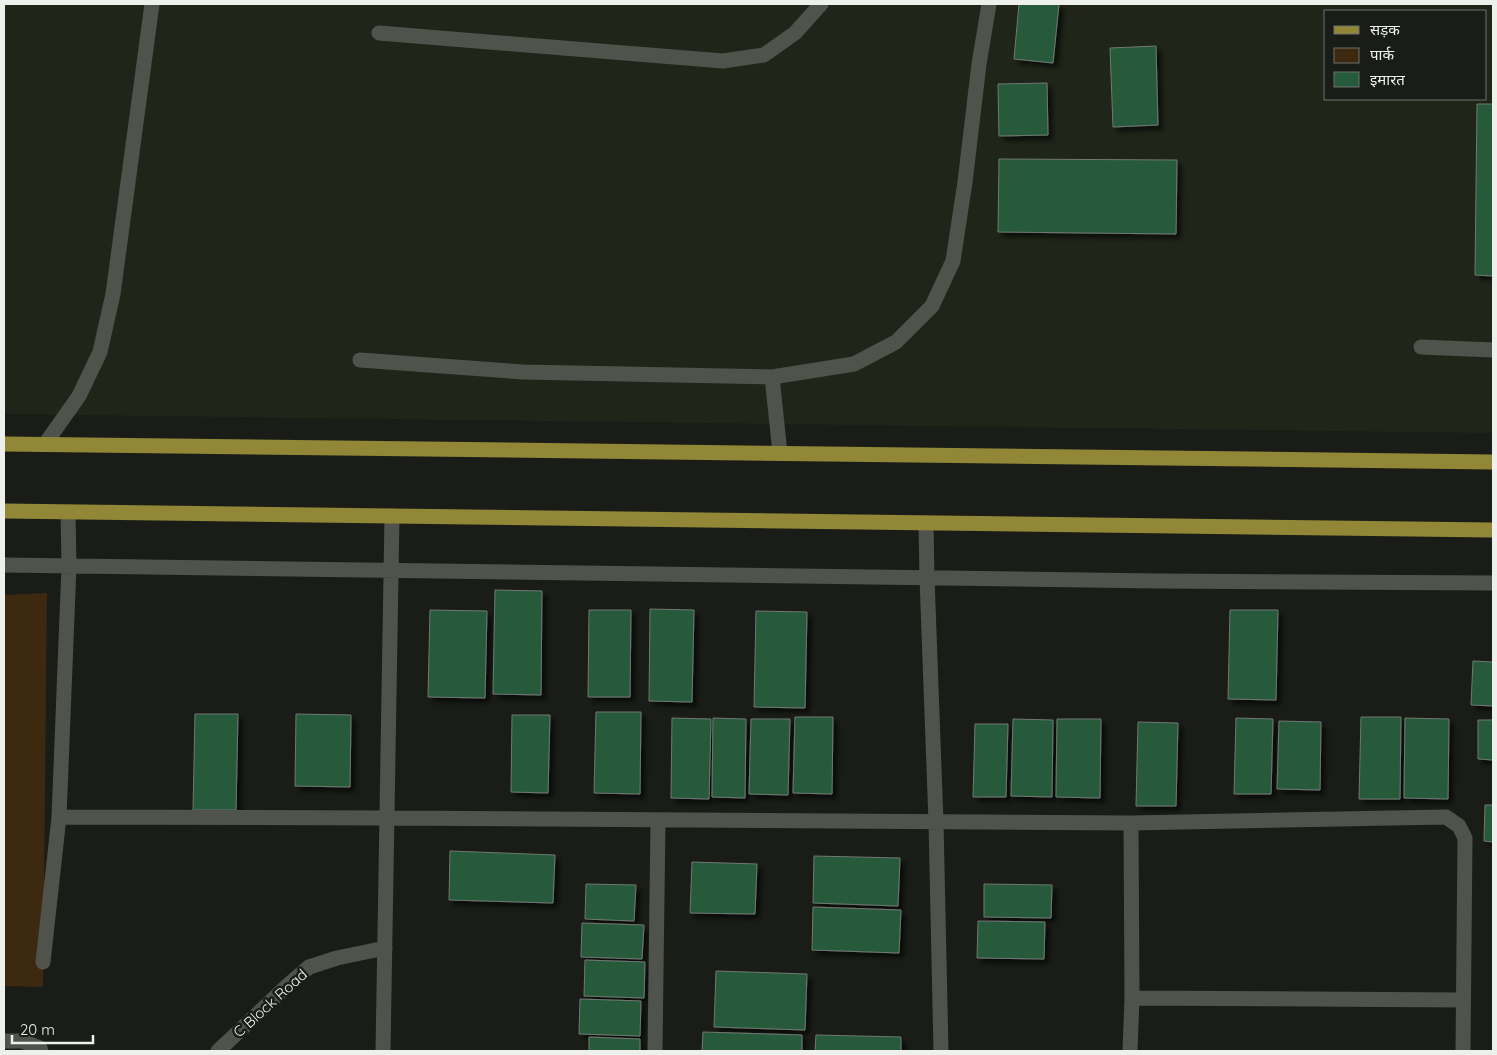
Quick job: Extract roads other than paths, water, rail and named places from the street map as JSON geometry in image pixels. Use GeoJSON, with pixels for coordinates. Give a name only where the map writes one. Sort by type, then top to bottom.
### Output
{"type":"FeatureCollection","features":[{"type":"Feature","properties":{"kind":"main road"},"geometry":{"type":"LineString","coordinates":[[4,444],[1493,462]]}},
{"type":"Feature","properties":{"kind":"main road"},"geometry":{"type":"LineString","coordinates":[[4,511],[1493,530]]}},
{"type":"Feature","properties":{"kind":"street"},"geometry":{"type":"LineString","coordinates":[[45,444],[79,396],[100,352],[113,294],[152,4]]}},
{"type":"Feature","properties":{"kind":"street"},"geometry":{"type":"LineString","coordinates":[[379,33],[723,62],[764,55],[795,33],[820,4]]}},
{"type":"Feature","properties":{"kind":"street"},"geometry":{"type":"LineString","coordinates":[[360,360],[523,372],[772,377],[854,364],[896,342],[932,306],[953,261],[965,182],[979,64],[989,4]]}},
{"type":"Feature","properties":{"kind":"street"},"geometry":{"type":"LineString","coordinates":[[1420,347],[1493,350]]}},
{"type":"Feature","properties":{"kind":"street"},"geometry":{"type":"LineString","coordinates":[[772,377],[780,453]]}},
{"type":"Feature","properties":{"kind":"street"},"geometry":{"type":"LineString","coordinates":[[43,962],[59,817],[69,566],[68,512]]}},
{"type":"Feature","properties":{"kind":"street"},"geometry":{"type":"LineString","coordinates":[[383,1051],[392,516]]}},
{"type":"Feature","properties":{"kind":"street"},"geometry":{"type":"LineString","coordinates":[[926,523],[936,822],[941,1051]]}},
{"type":"Feature","properties":{"kind":"street"},"geometry":{"type":"LineString","coordinates":[[4,564],[1157,581],[1493,582]]}},
{"type":"Feature","properties":{"kind":"street"},"geometry":{"type":"LineString","coordinates":[[59,817],[1131,823],[1446,817],[1459,826],[1465,838],[1463,1051]]}},
{"type":"Feature","properties":{"kind":"street"},"geometry":{"type":"LineString","coordinates":[[655,1051],[658,820]]}},
{"type":"Feature","properties":{"kind":"street"},"geometry":{"type":"LineString","coordinates":[[1130,1051],[1132,998],[1131,823]]}},
{"type":"Feature","properties":{"kind":"street","name":"C Block Road"},"geometry":{"type":"LineString","coordinates":[[218,1051],[310,967],[337,958],[385,948]]}},
{"type":"Feature","properties":{"kind":"street"},"geometry":{"type":"LineString","coordinates":[[1132,998],[1463,1000]]}},
{"type":"Feature","properties":{"kind":"street"},"geometry":{"type":"LineString","coordinates":[[4,1041],[22,1042],[40,1048],[41,1051]]}}]}
